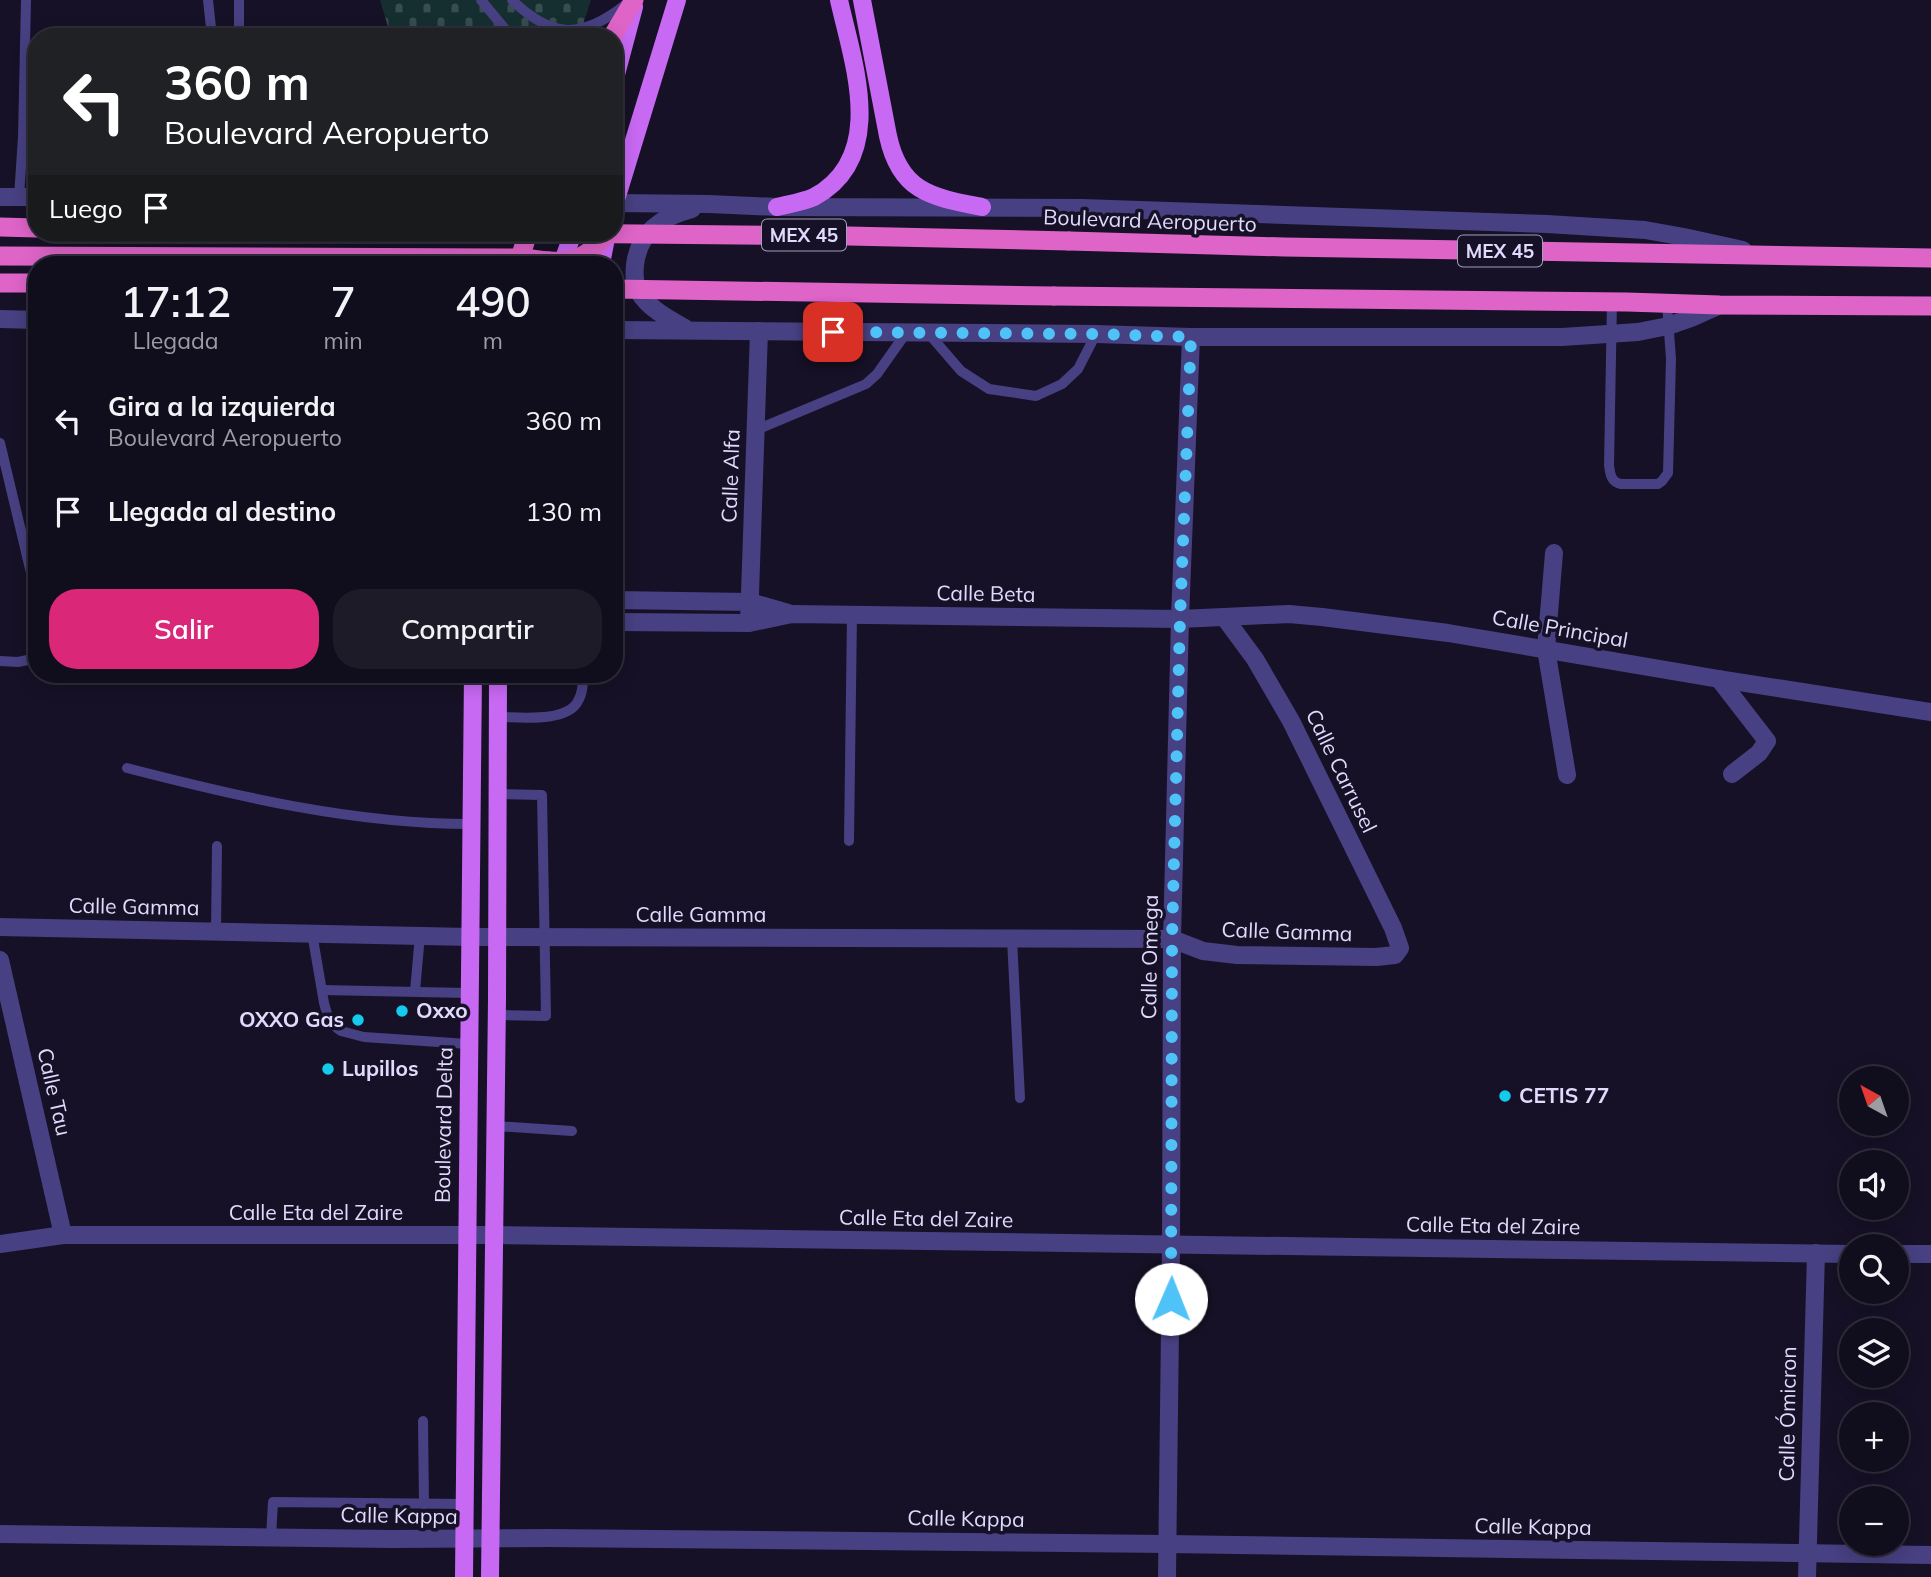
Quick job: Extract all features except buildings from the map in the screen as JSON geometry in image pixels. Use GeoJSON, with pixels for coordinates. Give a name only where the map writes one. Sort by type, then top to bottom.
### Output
{"type":"FeatureCollection","features":[{"type":"Feature","properties":{"kind":"highway"},"geometry":{"type":"LineString","coordinates":[[617,28],[634,0]]}},
{"type":"Feature","properties":{"kind":"highway"},"geometry":{"type":"LineString","coordinates":[[0,228],[28,228]]}},
{"type":"Feature","properties":{"kind":"highway","name":"Boulevard Aeropuerto"},"geometry":{"type":"LineString","coordinates":[[623,234],[1931,258]]}},
{"type":"Feature","properties":{"kind":"highway"},"geometry":{"type":"LineString","coordinates":[[585,256],[599,242]]}},
{"type":"Feature","properties":{"kind":"highway"},"geometry":{"type":"LineString","coordinates":[[0,256],[28,256]]}},
{"type":"Feature","properties":{"kind":"highway"},"geometry":{"type":"LineString","coordinates":[[0,283],[28,283]]}},
{"type":"Feature","properties":{"kind":"highway"},"geometry":{"type":"LineString","coordinates":[[623,289],[1931,306]]}},
{"type":"Feature","properties":{"kind":"main road"},"geometry":{"type":"LineString","coordinates":[[623,45],[634,0]]}},
{"type":"Feature","properties":{"kind":"main road"},"geometry":{"type":"LineString","coordinates":[[623,178],[677,0]]}},
{"type":"Feature","properties":{"kind":"main road"},"geometry":{"type":"LineString","coordinates":[[777,207],[812,198],[829,187],[847,164],[858,137],[858,84],[839,0]]}},
{"type":"Feature","properties":{"kind":"main road"},"geometry":{"type":"LineString","coordinates":[[862,0],[892,156],[898,169],[922,190],[952,201],[982,207]]}},
{"type":"Feature","properties":{"kind":"main road","name":"Boulevard Delta"},"geometry":{"type":"LineString","coordinates":[[464,1577],[472,683]]}},
{"type":"Feature","properties":{"kind":"main road"},"geometry":{"type":"LineString","coordinates":[[490,1577],[498,683]]}},
{"type":"Feature","properties":{"kind":"street"},"geometry":{"type":"LineString","coordinates":[[0,197],[28,197]]}},
{"type":"Feature","properties":{"kind":"street","name":"Boulevard Aeropuerto"},"geometry":{"type":"LineString","coordinates":[[623,204],[982,207],[1602,226],[1645,230],[1760,254]]}},
{"type":"Feature","properties":{"kind":"street"},"geometry":{"type":"LineString","coordinates":[[688,330],[651,306],[639,293],[633,276],[637,250],[645,235],[661,221],[678,212],[709,204]]}},
{"type":"Feature","properties":{"kind":"street"},"geometry":{"type":"LineString","coordinates":[[623,330],[1191,337],[1562,337],[1638,332],[1668,326],[1720,305]]}},
{"type":"Feature","properties":{"kind":"street"},"geometry":{"type":"LineString","coordinates":[[0,319],[28,320]]}},
{"type":"Feature","properties":{"kind":"street","name":"Calle Alfa"},"geometry":{"type":"LineString","coordinates":[[749,623],[759,331]]}},
{"type":"Feature","properties":{"kind":"street","name":"Calle Omega"},"geometry":{"type":"LineString","coordinates":[[1167,1577],[1172,939],[1191,337]]}},
{"type":"Feature","properties":{"kind":"street"},"geometry":{"type":"LineString","coordinates":[[1554,553],[1546,649],[1567,775]]}},
{"type":"Feature","properties":{"kind":"street","name":"Calle Beta"},"geometry":{"type":"LineString","coordinates":[[623,600],[750,602],[792,614]]}},
{"type":"Feature","properties":{"kind":"street","name":"Calle Beta"},"geometry":{"type":"LineString","coordinates":[[623,622],[749,623],[792,614],[1180,619]]}},
{"type":"Feature","properties":{"kind":"street","name":"Calle Principal"},"geometry":{"type":"LineString","coordinates":[[1180,619],[1289,614],[1322,617],[1448,633],[1931,712]]}},
{"type":"Feature","properties":{"kind":"street","name":"Calle Carrusel"},"geometry":{"type":"LineString","coordinates":[[1224,617],[1255,659],[1291,721],[1392,928],[1400,948],[1398,953]]}},
{"type":"Feature","properties":{"kind":"street"},"geometry":{"type":"LineString","coordinates":[[1719,679],[1767,741],[1759,752],[1732,774]]}},
{"type":"Feature","properties":{"kind":"street","name":"Calle Gamma"},"geometry":{"type":"LineString","coordinates":[[0,927],[470,937],[1172,939],[1203,951],[1237,955],[1376,957],[1398,953]]}},
{"type":"Feature","properties":{"kind":"street","name":"Calle Tau"},"geometry":{"type":"LineString","coordinates":[[0,960],[63,1235]]}},
{"type":"Feature","properties":{"kind":"street","name":"Calle Eta del Zaire"},"geometry":{"type":"LineString","coordinates":[[0,1244],[63,1235],[493,1235],[1839,1254]]}},
{"type":"Feature","properties":{"kind":"street","name":"Calle Ómicron"},"geometry":{"type":"LineString","coordinates":[[1807,1577],[1816,1253]]}},
{"type":"Feature","properties":{"kind":"street"},"geometry":{"type":"LineString","coordinates":[[1909,1254],[1931,1255]]}},
{"type":"Feature","properties":{"kind":"street","name":"Calle Kappa"},"geometry":{"type":"LineString","coordinates":[[0,1534],[1167,1544],[1931,1555]]}},
{"type":"Feature","properties":{"kind":"lane"},"geometry":{"type":"LineString","coordinates":[[26,0],[23,138],[28,197]]}},
{"type":"Feature","properties":{"kind":"lane"},"geometry":{"type":"LineString","coordinates":[[208,0],[211,28]]}},
{"type":"Feature","properties":{"kind":"lane"},"geometry":{"type":"LineString","coordinates":[[239,0],[239,28]]}},
{"type":"Feature","properties":{"kind":"lane"},"geometry":{"type":"LineString","coordinates":[[481,0],[506,28]]}},
{"type":"Feature","properties":{"kind":"lane"},"geometry":{"type":"LineString","coordinates":[[512,0],[551,28]]}},
{"type":"Feature","properties":{"kind":"lane"},"geometry":{"type":"LineString","coordinates":[[587,28],[634,0]]}},
{"type":"Feature","properties":{"kind":"lane"},"geometry":{"type":"LineString","coordinates":[[1612,302],[1609,465],[1614,481],[1621,484],[1658,484],[1666,477],[1669,468],[1671,359],[1667,304]]}},
{"type":"Feature","properties":{"kind":"lane"},"geometry":{"type":"LineString","coordinates":[[756,430],[866,384],[877,374],[906,333]]}},
{"type":"Feature","properties":{"kind":"lane"},"geometry":{"type":"LineString","coordinates":[[929,334],[961,371],[989,389],[1036,396],[1062,384],[1078,369],[1096,334]]}},
{"type":"Feature","properties":{"kind":"lane"},"geometry":{"type":"LineString","coordinates":[[0,443],[28,560]]}},
{"type":"Feature","properties":{"kind":"lane"},"geometry":{"type":"LineString","coordinates":[[849,841],[852,615]]}},
{"type":"Feature","properties":{"kind":"lane"},"geometry":{"type":"LineString","coordinates":[[0,661],[28,660]]}},
{"type":"Feature","properties":{"kind":"lane"},"geometry":{"type":"LineString","coordinates":[[499,717],[532,718],[566,713],[578,701],[582,683]]}},
{"type":"Feature","properties":{"kind":"lane"},"geometry":{"type":"LineString","coordinates":[[127,768],[295,806],[388,819],[471,824]]}},
{"type":"Feature","properties":{"kind":"lane"},"geometry":{"type":"LineString","coordinates":[[497,794],[542,795],[546,1016],[497,1015]]}},
{"type":"Feature","properties":{"kind":"lane"},"geometry":{"type":"LineString","coordinates":[[216,931],[217,846]]}},
{"type":"Feature","properties":{"kind":"lane"},"geometry":{"type":"LineString","coordinates":[[312,933],[328,1017],[341,1031],[351,1035],[468,1044]]}},
{"type":"Feature","properties":{"kind":"lane"},"geometry":{"type":"LineString","coordinates":[[415,991],[420,935]]}},
{"type":"Feature","properties":{"kind":"lane"},"geometry":{"type":"LineString","coordinates":[[1012,939],[1020,1098]]}},
{"type":"Feature","properties":{"kind":"lane"},"geometry":{"type":"LineString","coordinates":[[321,990],[468,993]]}},
{"type":"Feature","properties":{"kind":"lane"},"geometry":{"type":"LineString","coordinates":[[495,1126],[572,1131]]}},
{"type":"Feature","properties":{"kind":"lane"},"geometry":{"type":"LineString","coordinates":[[423,1421],[424,1504]]}},
{"type":"Feature","properties":{"kind":"lane"},"geometry":{"type":"LineString","coordinates":[[271,1537],[274,1503],[464,1504]]}},
{"type":"Feature","properties":{"kind":"green space"},"geometry":{"type":"Polygon","coordinates":[[[380,0],[591,0],[582,28],[388,28],[380,0]]]}},
{"type":"Feature","properties":{"kind":"place","name":"Oxxo"},"geometry":{"type":"Point","coordinates":[402,1011]}},
{"type":"Feature","properties":{"kind":"place","name":"OXXO Gas"},"geometry":{"type":"Point","coordinates":[358,1020]}},
{"type":"Feature","properties":{"kind":"place","name":"Lupillos"},"geometry":{"type":"Point","coordinates":[328,1069]}},
{"type":"Feature","properties":{"kind":"place","name":"CETIS 77"},"geometry":{"type":"Point","coordinates":[1505,1096]}},
{"type":"Feature","properties":{"kind":"route"},"geometry":{"type":"LineString","coordinates":[[833,332],[1191,337],[1172,939],[1171,1299]]}}]}
